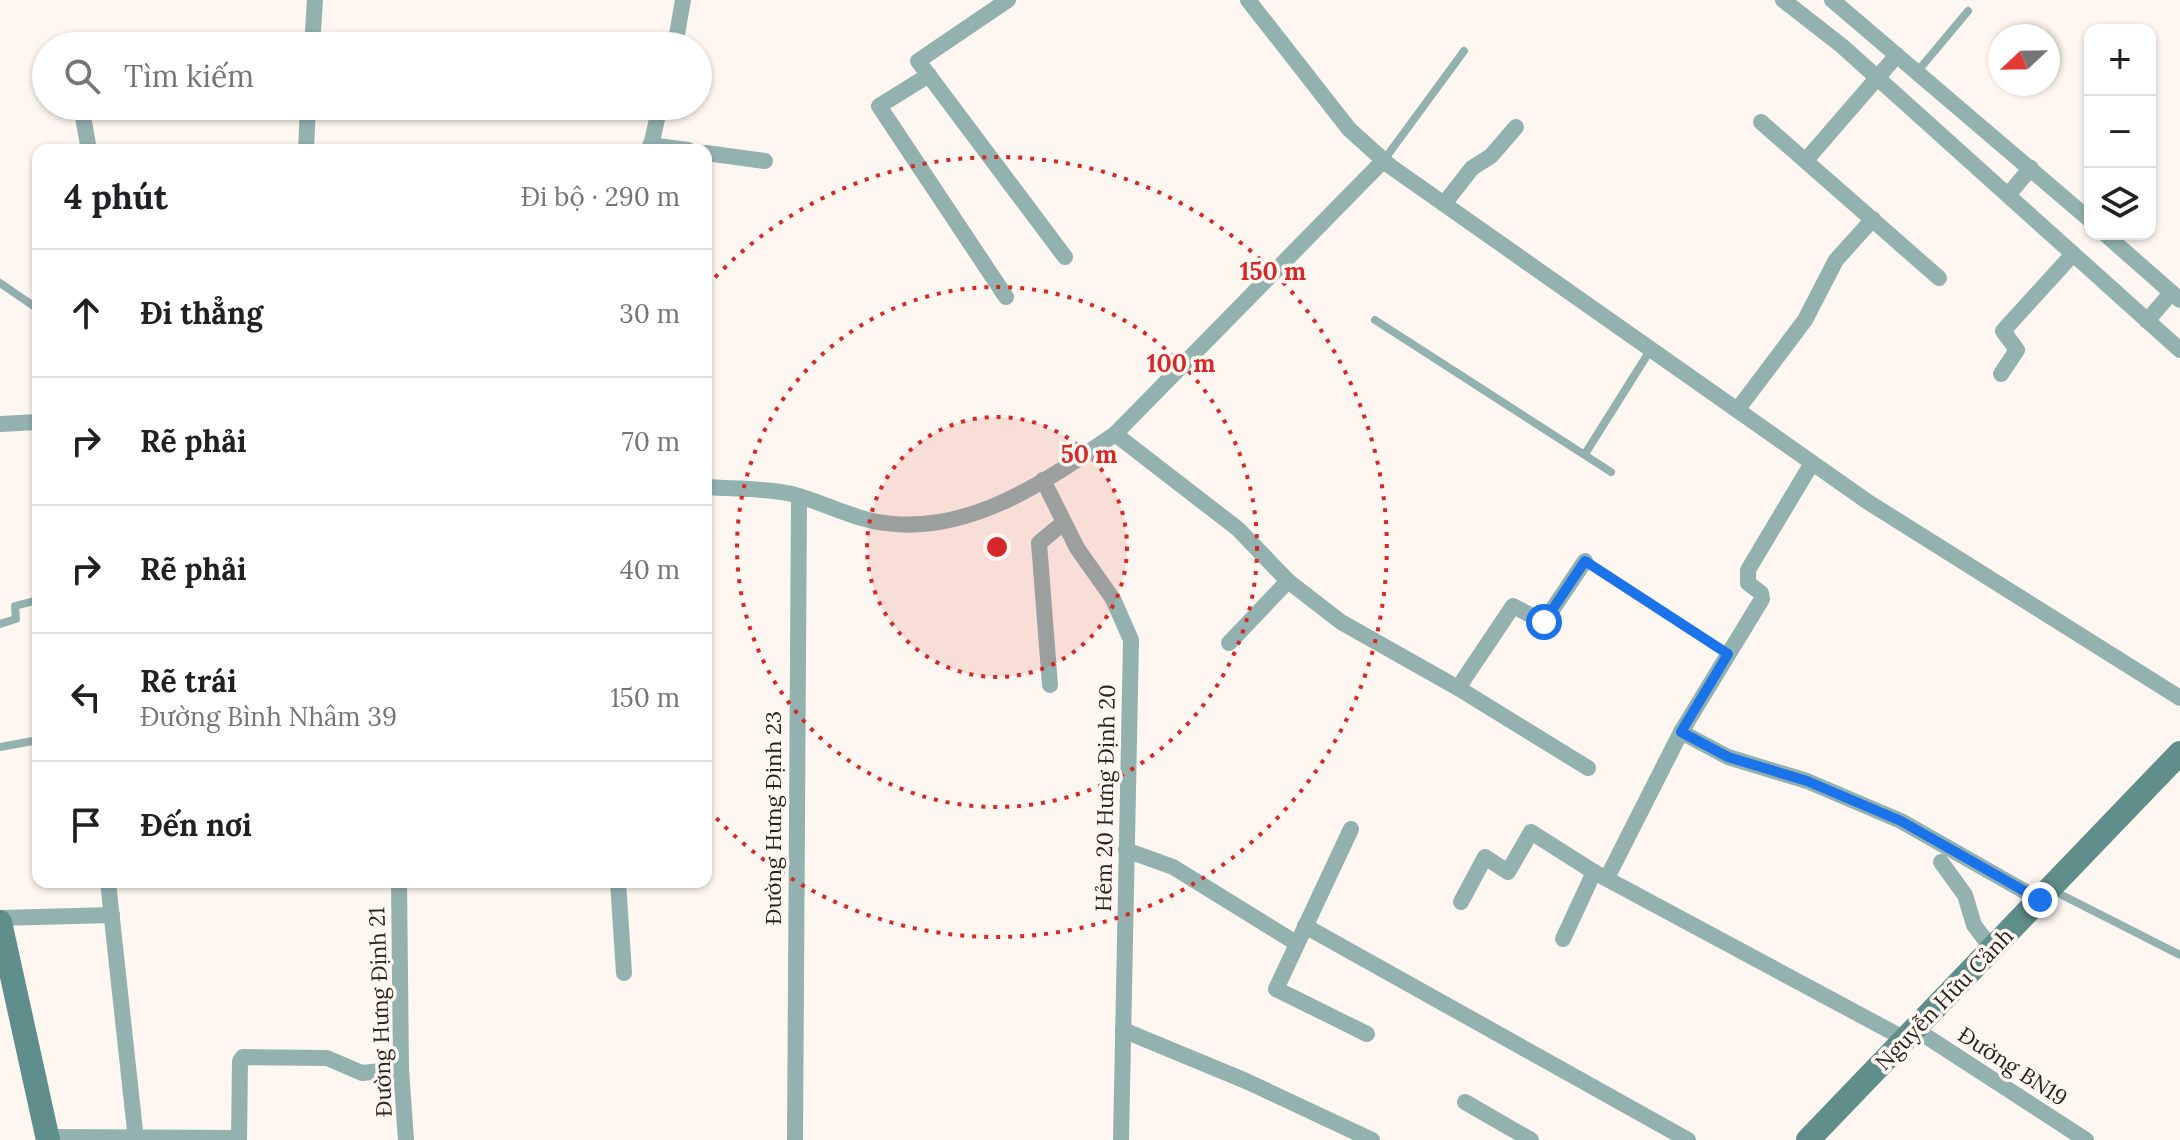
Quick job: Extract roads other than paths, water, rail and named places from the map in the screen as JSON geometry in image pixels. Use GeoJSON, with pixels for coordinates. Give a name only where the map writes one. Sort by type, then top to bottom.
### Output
{"type":"FeatureCollection","features":[{"type":"Feature","properties":{"kind":"street"},"geometry":{"type":"LineString","coordinates":[[313,32],[315,0]]}},
{"type":"Feature","properties":{"kind":"street"},"geometry":{"type":"LineString","coordinates":[[677,32],[683,0]]}},
{"type":"Feature","properties":{"kind":"street"},"geometry":{"type":"LineString","coordinates":[[1008,0],[918,61],[1065,257]]}},
{"type":"Feature","properties":{"kind":"street"},"geometry":{"type":"LineString","coordinates":[[1248,0],[1349,129],[1383,161],[1868,502],[2180,698]]}},
{"type":"Feature","properties":{"kind":"street"},"geometry":{"type":"LineString","coordinates":[[1783,0],[1878,78],[2180,350]]}},
{"type":"Feature","properties":{"kind":"street"},"geometry":{"type":"LineString","coordinates":[[1832,0],[2084,215]]}},
{"type":"Feature","properties":{"kind":"street"},"geometry":{"type":"LineString","coordinates":[[1807,159],[1897,55]]}},
{"type":"Feature","properties":{"kind":"street"},"geometry":{"type":"LineString","coordinates":[[929,75],[879,106],[1006,297]]}},
{"type":"Feature","properties":{"kind":"street"},"geometry":{"type":"LineString","coordinates":[[84,120],[88,144]]}},
{"type":"Feature","properties":{"kind":"street"},"geometry":{"type":"LineString","coordinates":[[306,144],[307,120]]}},
{"type":"Feature","properties":{"kind":"street"},"geometry":{"type":"LineString","coordinates":[[651,144],[657,120]]}},
{"type":"Feature","properties":{"kind":"street"},"geometry":{"type":"LineString","coordinates":[[1761,122],[1807,159],[1939,278]]}},
{"type":"Feature","properties":{"kind":"street"},"geometry":{"type":"LineString","coordinates":[[1444,204],[1472,168],[1491,156],[1516,127]]}},
{"type":"Feature","properties":{"kind":"street"},"geometry":{"type":"LineString","coordinates":[[712,154],[765,161]]}},
{"type":"Feature","properties":{"kind":"street"},"geometry":{"type":"LineString","coordinates":[[712,488],[799,497],[875,521],[929,523],[960,519],[1000,504],[1115,434],[1383,161]]}},
{"type":"Feature","properties":{"kind":"street"},"geometry":{"type":"LineString","coordinates":[[2008,195],[2031,168]]}},
{"type":"Feature","properties":{"kind":"street"},"geometry":{"type":"LineString","coordinates":[[1738,409],[1805,320],[1836,260],[1873,219]]}},
{"type":"Feature","properties":{"kind":"street"},"geometry":{"type":"LineString","coordinates":[[2112,240],[2176,296],[2147,321]]}},
{"type":"Feature","properties":{"kind":"street"},"geometry":{"type":"LineString","coordinates":[[2001,374],[2017,350],[2003,331],[2073,254]]}},
{"type":"Feature","properties":{"kind":"street"},"geometry":{"type":"LineString","coordinates":[[0,424],[32,422]]}},
{"type":"Feature","properties":{"kind":"street"},"geometry":{"type":"LineString","coordinates":[[1115,434],[1238,529],[1288,581],[1341,622],[1458,688],[1588,768]]}},
{"type":"Feature","properties":{"kind":"street"},"geometry":{"type":"LineString","coordinates":[[1563,939],[1681,732],[1762,599],[1761,593],[1748,583],[1748,570],[1812,463]]}},
{"type":"Feature","properties":{"kind":"street","name":"Hẻm 20 Hưng Định 20"},"geometry":{"type":"LineString","coordinates":[[1043,480],[1063,523],[1113,599],[1131,640],[1121,1140]]}},
{"type":"Feature","properties":{"kind":"street","name":"Đường Hưng Định 23"},"geometry":{"type":"LineString","coordinates":[[795,1140],[799,497]]}},
{"type":"Feature","properties":{"kind":"street"},"geometry":{"type":"LineString","coordinates":[[1050,685],[1039,543],[1063,523]]}},
{"type":"Feature","properties":{"kind":"street"},"geometry":{"type":"LineString","coordinates":[[1458,688],[1513,606],[1544,622],[1585,561]]}},
{"type":"Feature","properties":{"kind":"street"},"geometry":{"type":"LineString","coordinates":[[1229,643],[1288,581]]}},
{"type":"Feature","properties":{"kind":"street"},"geometry":{"type":"LineString","coordinates":[[1681,732],[1728,757],[1807,781],[1901,821],[2045,894]]}},
{"type":"Feature","properties":{"kind":"street","name":"Nguyễn Hữu Cảnh"},"geometry":{"type":"LineString","coordinates":[[1808,1140],[2180,753]]}},
{"type":"Feature","properties":{"kind":"street"},"geometry":{"type":"LineString","coordinates":[[1351,829],[1276,989],[1367,1034]]}},
{"type":"Feature","properties":{"kind":"street","name":"Đường BN19"},"geometry":{"type":"LineString","coordinates":[[1461,902],[1485,857],[1508,872],[1531,832],[1601,875],[1910,1034],[2086,1140]]}},
{"type":"Feature","properties":{"kind":"street"},"geometry":{"type":"LineString","coordinates":[[1126,850],[1173,867],[1296,943]]}},
{"type":"Feature","properties":{"kind":"street"},"geometry":{"type":"LineString","coordinates":[[1941,862],[1965,895],[1974,925],[1992,949]]}},
{"type":"Feature","properties":{"kind":"street"},"geometry":{"type":"LineString","coordinates":[[109,888],[136,1140]]}},
{"type":"Feature","properties":{"kind":"street","name":"Đường Hưng Định 21"},"geometry":{"type":"LineString","coordinates":[[399,888],[401,1069],[406,1140]]}},
{"type":"Feature","properties":{"kind":"street"},"geometry":{"type":"LineString","coordinates":[[618,888],[624,973]]}},
{"type":"Feature","properties":{"kind":"street"},"geometry":{"type":"LineString","coordinates":[[112,915],[0,920],[48,1139],[239,1139],[240,1061],[243,1057],[327,1058],[362,1073],[401,1069]]}},
{"type":"Feature","properties":{"kind":"street"},"geometry":{"type":"LineString","coordinates":[[1305,926],[1668,1135],[1688,1140]]}},
{"type":"Feature","properties":{"kind":"street"},"geometry":{"type":"LineString","coordinates":[[1123,1030],[1246,1081],[1372,1140]]}},
{"type":"Feature","properties":{"kind":"street"},"geometry":{"type":"LineString","coordinates":[[1465,1102],[1531,1140]]}},
{"type":"Feature","properties":{"kind":"lane"},"geometry":{"type":"LineString","coordinates":[[1917,72],[1968,11]]}},
{"type":"Feature","properties":{"kind":"lane"},"geometry":{"type":"LineString","coordinates":[[1383,161],[1464,51]]}},
{"type":"Feature","properties":{"kind":"lane"},"geometry":{"type":"LineString","coordinates":[[0,283],[32,305]]}},
{"type":"Feature","properties":{"kind":"lane"},"geometry":{"type":"LineString","coordinates":[[1375,320],[1611,472]]}},
{"type":"Feature","properties":{"kind":"lane"},"geometry":{"type":"LineString","coordinates":[[1585,454],[1652,349]]}},
{"type":"Feature","properties":{"kind":"lane"},"geometry":{"type":"LineString","coordinates":[[1585,561],[1728,654]]}},
{"type":"Feature","properties":{"kind":"lane"},"geometry":{"type":"LineString","coordinates":[[0,624],[16,619],[15,606],[32,602]]}},
{"type":"Feature","properties":{"kind":"lane"},"geometry":{"type":"LineString","coordinates":[[0,747],[32,741]]}},
{"type":"Feature","properties":{"kind":"lane"},"geometry":{"type":"LineString","coordinates":[[2045,894],[2180,955]]}}]}
